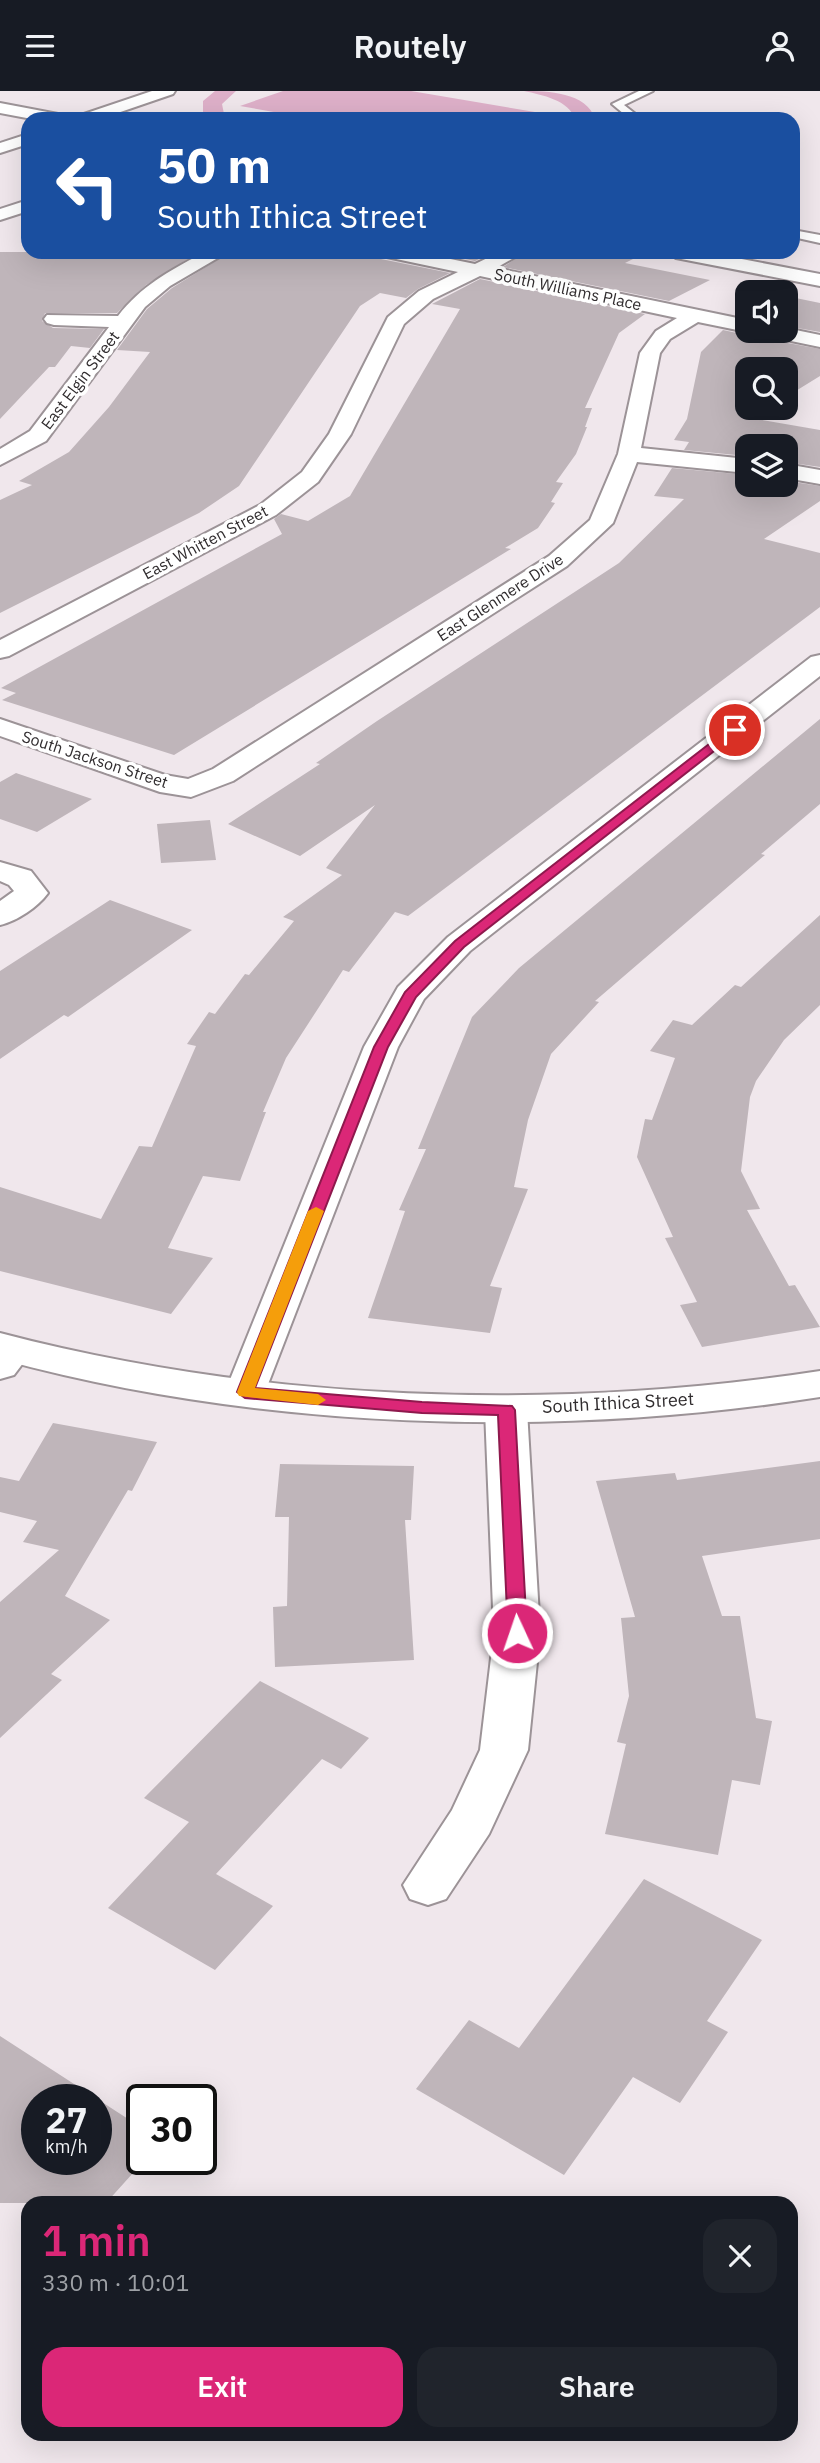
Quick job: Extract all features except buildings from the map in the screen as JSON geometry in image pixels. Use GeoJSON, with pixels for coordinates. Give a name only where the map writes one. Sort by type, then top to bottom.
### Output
{"type":"FeatureCollection","features":[{"type":"Feature","properties":{"kind":"street"},"geometry":{"type":"LineString","coordinates":[[105,112],[167,91]]}},
{"type":"Feature","properties":{"kind":"street"},"geometry":{"type":"LineString","coordinates":[[0,108],[21,112]]}},
{"type":"Feature","properties":{"kind":"street"},"geometry":{"type":"LineString","coordinates":[[0,118],[21,122]]}},
{"type":"Feature","properties":{"kind":"street"},"geometry":{"type":"LineString","coordinates":[[0,148],[21,141]]}},
{"type":"Feature","properties":{"kind":"street"},"geometry":{"type":"LineString","coordinates":[[0,215],[21,208]]}},
{"type":"Feature","properties":{"kind":"street","name":"East Elgin Street"},"geometry":{"type":"LineString","coordinates":[[0,459],[38,436],[138,303],[163,282],[206,259]]}},
{"type":"Feature","properties":{"kind":"street","name":"South Williams Place"},"geometry":{"type":"LineString","coordinates":[[422,259],[735,323]]}},
{"type":"Feature","properties":{"kind":"street","name":"East Whitten Street"},"geometry":{"type":"LineString","coordinates":[[0,650],[268,510],[310,477],[340,434],[395,321],[426,295],[500,259]]}},
{"type":"Feature","properties":{"kind":"street"},"geometry":{"type":"LineString","coordinates":[[712,259],[820,280]]}},
{"type":"Feature","properties":{"kind":"street"},"geometry":{"type":"LineString","coordinates":[[790,259],[820,265]]}},
{"type":"Feature","properties":{"kind":"street","name":"East Glenmere Drive"},"geometry":{"type":"LineString","coordinates":[[191,788],[223,775],[558,561],[601,523],[629,454],[650,353],[663,335],[695,315]]}},
{"type":"Feature","properties":{"kind":"street","name":"East Elgin Street"},"geometry":{"type":"LineString","coordinates":[[54,319],[124,322]]}},
{"type":"Feature","properties":{"kind":"street"},"geometry":{"type":"LineString","coordinates":[[798,337],[820,341]]}},
{"type":"Feature","properties":{"kind":"street"},"geometry":{"type":"LineString","coordinates":[[629,454],[735,465]]}},
{"type":"Feature","properties":{"kind":"street"},"geometry":{"type":"LineString","coordinates":[[798,473],[820,477]]}},
{"type":"Feature","properties":{"kind":"street"},"geometry":{"type":"LineString","coordinates":[[245,1392],[381,1047],[410,995],[459,944],[820,663]]}},
{"type":"Feature","properties":{"kind":"street","name":"South Jackson Street"},"geometry":{"type":"LineString","coordinates":[[0,727],[160,783],[191,788]]}},
{"type":"Feature","properties":{"kind":"street"},"geometry":{"type":"LineString","coordinates":[[0,871],[20,878],[32,893],[0,916]]}},
{"type":"Feature","properties":{"kind":"street","name":"South Ithica Street"},"geometry":{"type":"LineString","coordinates":[[4,1354],[245,1392],[422,1408],[506,1410],[722,1397],[820,1384]]}},
{"type":"Feature","properties":{"kind":"street"},"geometry":{"type":"LineString","coordinates":[[429,1885],[472,1820],[504,1750],[517,1633],[506,1410]]}},
{"type":"Feature","properties":{"kind":"lane"},"geometry":{"type":"LineString","coordinates":[[628,112],[617,104],[648,91]]}},
{"type":"Feature","properties":{"kind":"lane"},"geometry":{"type":"LineString","coordinates":[[800,235],[820,239]]}},
{"type":"Feature","properties":{"kind":"shaded area"},"geometry":{"type":"Polygon","coordinates":[[[215,91],[236,91],[222,104],[224,112],[203,112],[203,101],[215,91]]]}},
{"type":"Feature","properties":{"kind":"shaded area"},"geometry":{"type":"Polygon","coordinates":[[[283,91],[411,91],[535,112],[274,112],[240,106],[283,91]]]}},
{"type":"Feature","properties":{"kind":"shaded area"},"geometry":{"type":"Polygon","coordinates":[[[524,91],[575,98],[592,112],[571,112],[561,103],[524,91]]]}},
{"type":"Feature","properties":{"kind":"slow traffic"},"geometry":{"type":"LineString","coordinates":[[316,1211],[245,1392],[318,1400]]}},
{"type":"Feature","properties":{"kind":"route"},"geometry":{"type":"LineString","coordinates":[[517,1633],[506,1410],[422,1408],[245,1392],[381,1047],[410,995],[459,944],[735,730]]}}]}
